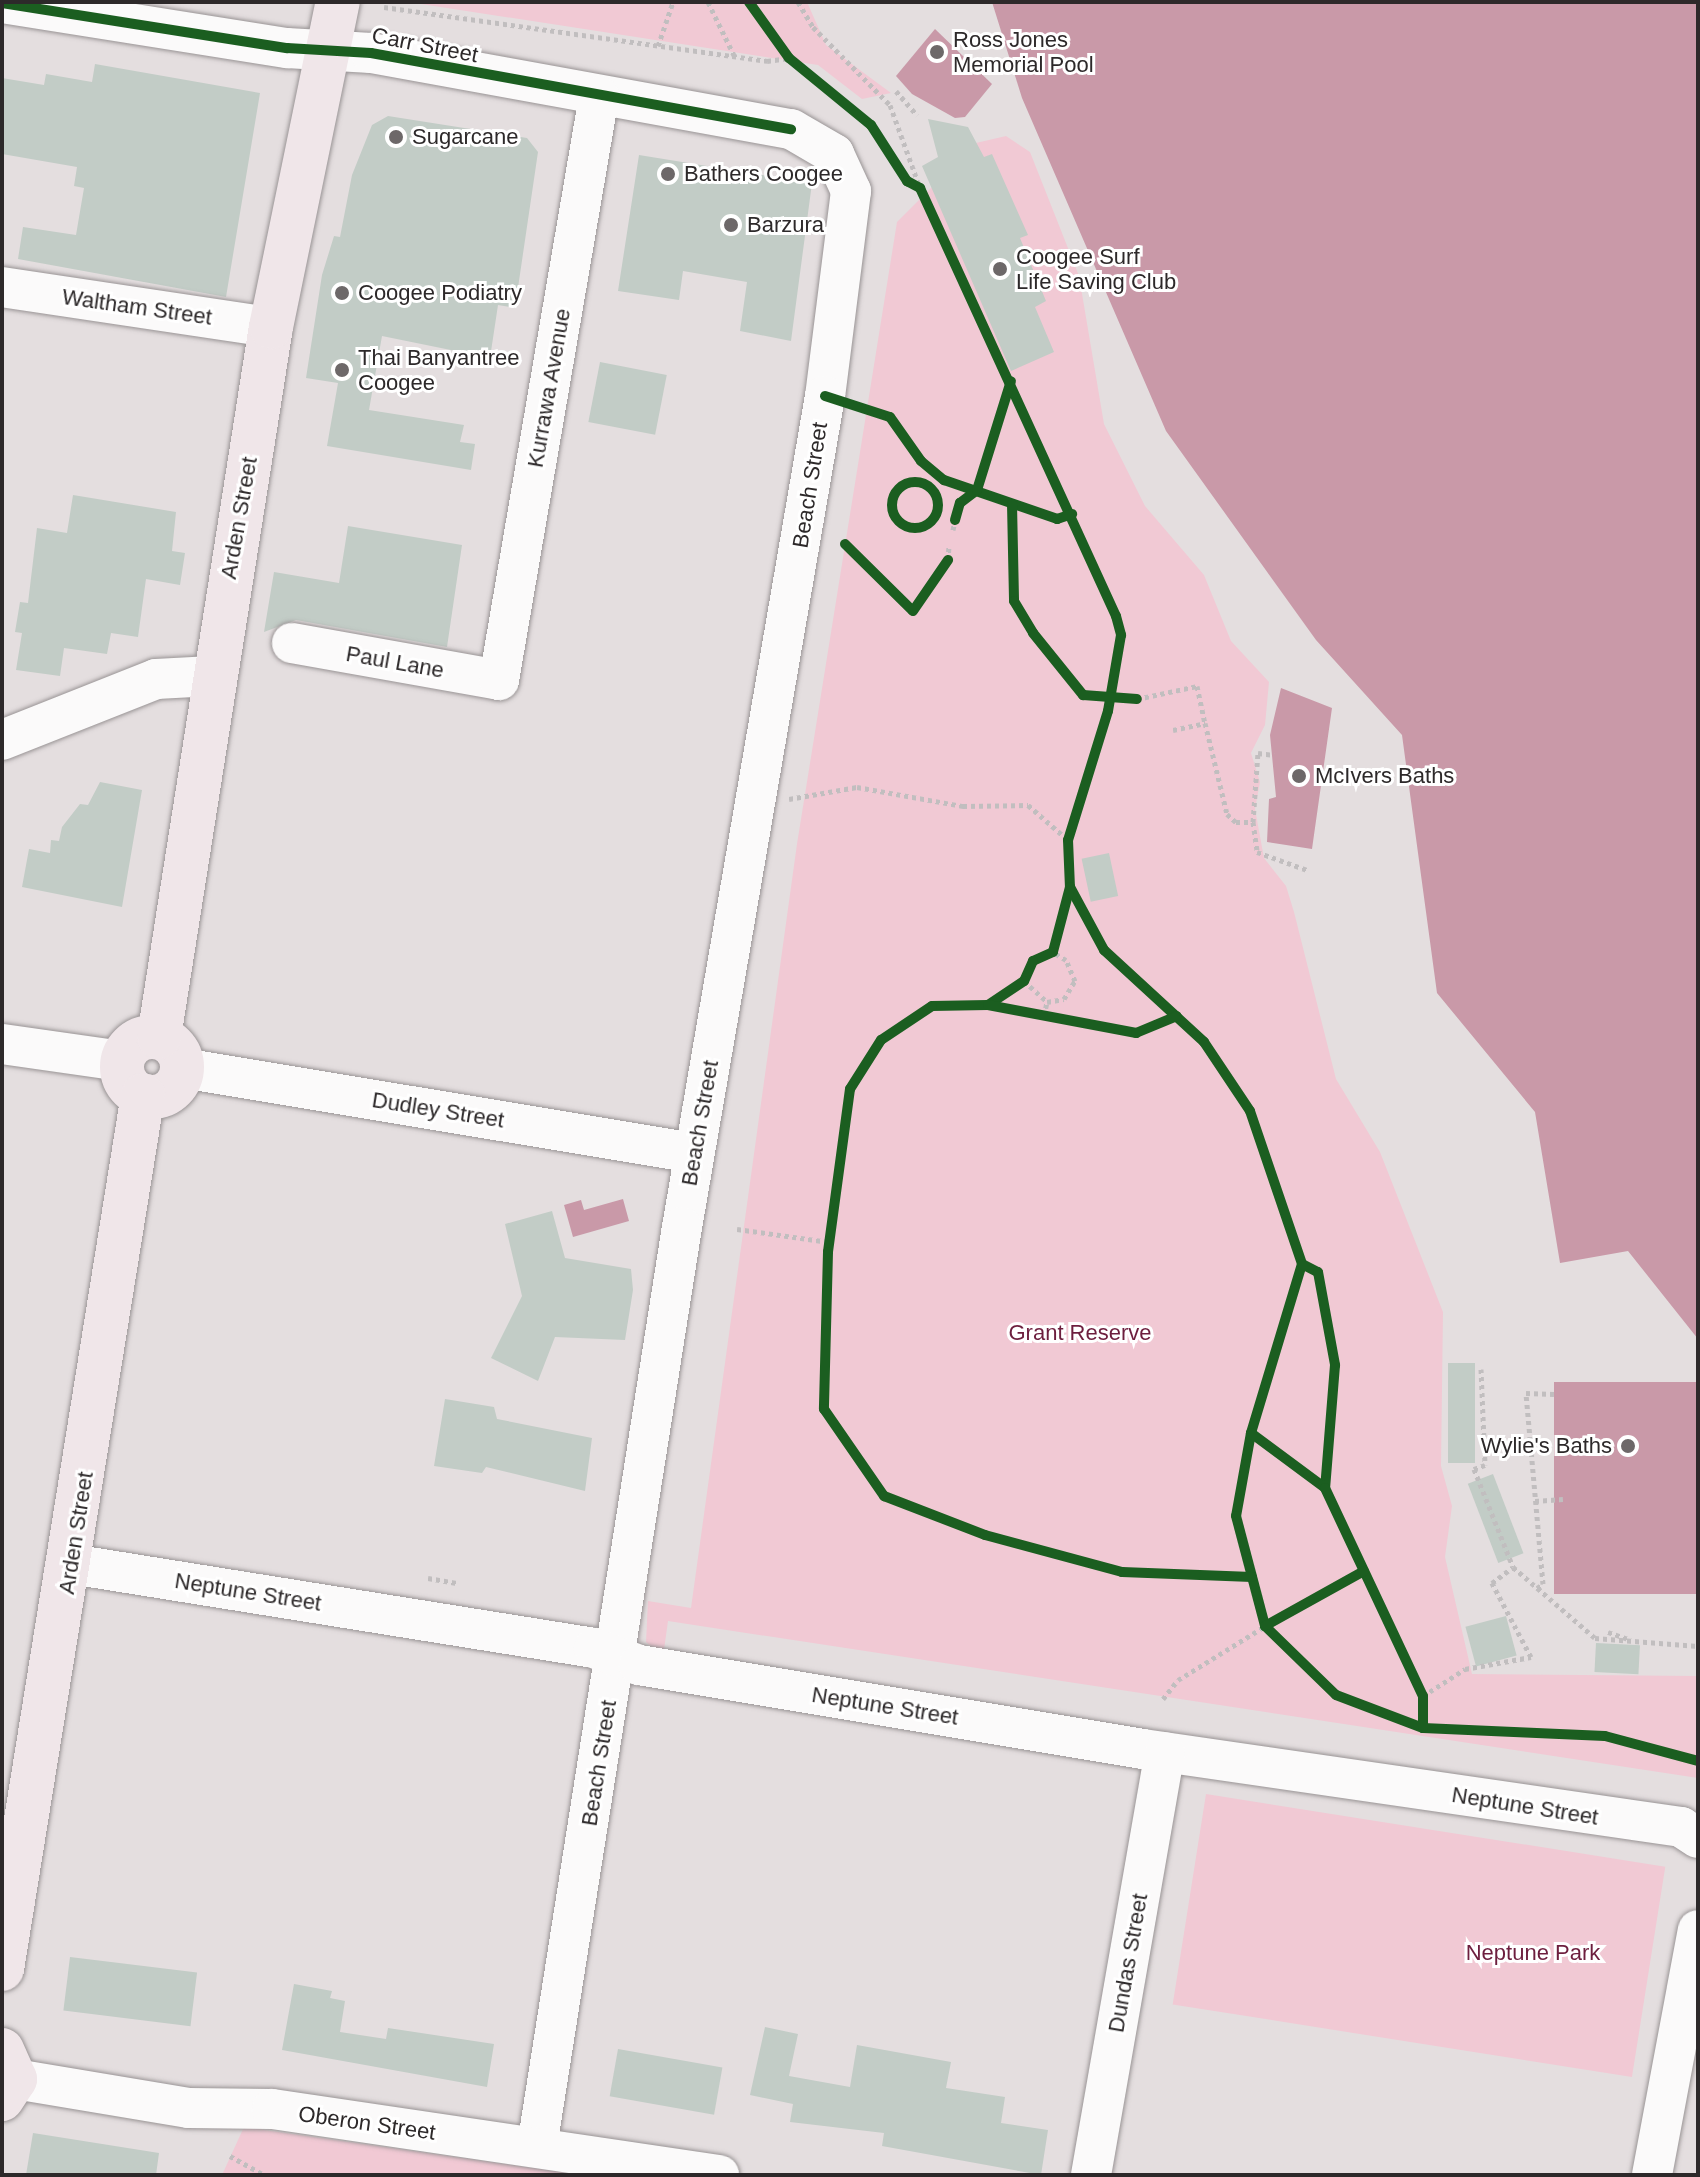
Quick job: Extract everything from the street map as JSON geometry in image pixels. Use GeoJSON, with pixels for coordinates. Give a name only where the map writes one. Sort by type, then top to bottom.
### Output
{"type":"FeatureCollection","features":[{"type":"Feature","properties":{"kind":"main road","name":"Arden Street"},"geometry":{"type":"LineString","coordinates":[[170,1053],[212,676],[271,327],[338,2]]}},
{"type":"Feature","properties":{"kind":"main road"},"geometry":{"type":"LineString","coordinates":[[133,1078],[167,1093],[170,1053]]}},
{"type":"Feature","properties":{"kind":"main road","name":"Arden Street"},"geometry":{"type":"LineString","coordinates":[[2,1969],[71,1564],[133,1078]]}},
{"type":"Feature","properties":{"kind":"street","name":"Carr Street"},"geometry":{"type":"LineString","coordinates":[[2,3],[327,52],[371,53],[791,129]]}},
{"type":"Feature","properties":{"kind":"street","name":"Kurrawa Avenue"},"geometry":{"type":"LineString","coordinates":[[499,680],[599,96]]}},
{"type":"Feature","properties":{"kind":"street","name":"Beach Street"},"geometry":{"type":"LineString","coordinates":[[537,2147],[694,1153],[757,805],[853,203],[834,154],[791,129]]}},
{"type":"Feature","properties":{"kind":"street","name":"Waltham Street"},"geometry":{"type":"LineString","coordinates":[[2,287],[271,327]]}},
{"type":"Feature","properties":{"kind":"street","name":"Paul Lane"},"geometry":{"type":"LineString","coordinates":[[292,643],[499,680]]}},
{"type":"Feature","properties":{"kind":"street"},"geometry":{"type":"LineString","coordinates":[[2,740],[156,679],[212,676]]}},
{"type":"Feature","properties":{"kind":"street"},"geometry":{"type":"LineString","coordinates":[[2,1044],[133,1078]]}},
{"type":"Feature","properties":{"kind":"street","name":"Dudley Street"},"geometry":{"type":"LineString","coordinates":[[170,1053],[694,1153]]}},
{"type":"Feature","properties":{"kind":"street","name":"Neptune Street"},"geometry":{"type":"LineString","coordinates":[[71,1564],[594,1648],[616,1658],[1165,1752],[1681,1827],[1698,1838]]}},
{"type":"Feature","properties":{"kind":"street","name":"Dundas Street"},"geometry":{"type":"LineString","coordinates":[[1091,2175],[1165,1752]]}},
{"type":"Feature","properties":{"kind":"street"},"geometry":{"type":"LineString","coordinates":[[1652,2175],[1698,1930]]}},
{"type":"Feature","properties":{"kind":"street","name":"Oberon Street"},"geometry":{"type":"LineString","coordinates":[[6,2076],[189,2108],[272,2109],[719,2175]]}},
{"type":"Feature","properties":{"kind":"path"},"geometry":{"type":"LineString","coordinates":[[398,2],[384,7],[735,57],[789,58]]}},
{"type":"Feature","properties":{"kind":"path"},"geometry":{"type":"LineString","coordinates":[[658,46],[673,2]]}},
{"type":"Feature","properties":{"kind":"path"},"geometry":{"type":"LineString","coordinates":[[708,2],[735,57]]}},
{"type":"Feature","properties":{"kind":"path"},"geometry":{"type":"LineString","coordinates":[[798,2],[813,27],[890,105],[926,202]]}},
{"type":"Feature","properties":{"kind":"path"},"geometry":{"type":"LineString","coordinates":[[781,48],[801,68]]}},
{"type":"Feature","properties":{"kind":"path"},"geometry":{"type":"LineString","coordinates":[[896,91],[917,115]]}},
{"type":"Feature","properties":{"kind":"path"},"geometry":{"type":"LineString","coordinates":[[892,158],[907,181],[920,188]]}},
{"type":"Feature","properties":{"kind":"path"},"geometry":{"type":"LineString","coordinates":[[939,573],[948,560],[960,503]]}},
{"type":"Feature","properties":{"kind":"path"},"geometry":{"type":"LineString","coordinates":[[1119,700],[1197,686],[1227,814],[1236,822],[1253,822]]}},
{"type":"Feature","properties":{"kind":"path"},"geometry":{"type":"LineString","coordinates":[[1173,730],[1205,723]]}},
{"type":"Feature","properties":{"kind":"path"},"geometry":{"type":"LineString","coordinates":[[1274,755],[1258,753],[1253,822],[1257,852],[1307,870]]}},
{"type":"Feature","properties":{"kind":"path"},"geometry":{"type":"LineString","coordinates":[[757,805],[857,787],[963,806],[1028,805],[1068,840]]}},
{"type":"Feature","properties":{"kind":"path"},"geometry":{"type":"LineString","coordinates":[[1069,856],[1068,840],[1073,822]]}},
{"type":"Feature","properties":{"kind":"path"},"geometry":{"type":"LineString","coordinates":[[1047,1002],[1064,999],[1075,981],[1066,960],[1048,954],[1056,939]]}},
{"type":"Feature","properties":{"kind":"path"},"geometry":{"type":"LineString","coordinates":[[1012,989],[1026,976],[1047,1002]]}},
{"type":"Feature","properties":{"kind":"path"},"geometry":{"type":"LineString","coordinates":[[1044,1016],[1047,1002]]}},
{"type":"Feature","properties":{"kind":"path"},"geometry":{"type":"LineString","coordinates":[[1030,1013],[1060,1019]]}},
{"type":"Feature","properties":{"kind":"path"},"geometry":{"type":"LineString","coordinates":[[737,1229],[828,1247],[831,1226]]}},
{"type":"Feature","properties":{"kind":"path"},"geometry":{"type":"LineString","coordinates":[[1481,1369],[1485,1465],[1474,1469],[1513,1567],[1595,1638],[1698,1646]]}},
{"type":"Feature","properties":{"kind":"path"},"geometry":{"type":"LineString","coordinates":[[1537,1588],[1543,1584],[1526,1393],[1554,1394]]}},
{"type":"Feature","properties":{"kind":"path"},"geometry":{"type":"LineString","coordinates":[[1535,1501],[1563,1499]]}},
{"type":"Feature","properties":{"kind":"path"},"geometry":{"type":"LineString","coordinates":[[1423,1696],[1465,1669],[1531,1657],[1492,1583],[1513,1567]]}},
{"type":"Feature","properties":{"kind":"path"},"geometry":{"type":"LineString","coordinates":[[428,1578],[457,1583]]}},
{"type":"Feature","properties":{"kind":"path"},"geometry":{"type":"LineString","coordinates":[[1261,1614],[1265,1626],[1275,1636]]}},
{"type":"Feature","properties":{"kind":"path"},"geometry":{"type":"LineString","coordinates":[[1163,1699],[1178,1680],[1277,1619]]}},
{"type":"Feature","properties":{"kind":"path"},"geometry":{"type":"LineString","coordinates":[[1608,1632],[1631,1640]]}},
{"type":"Feature","properties":{"kind":"path"},"geometry":{"type":"LineString","coordinates":[[1417,1683],[1423,1696],[1423,1712]]}},
{"type":"Feature","properties":{"kind":"path"},"geometry":{"type":"LineString","coordinates":[[230,2156],[264,2175]]}},
{"type":"Feature","properties":{"kind":"green space"},"geometry":{"type":"Polygon","coordinates":[[[408,2],[807,2],[826,45],[891,93],[862,99],[818,65],[408,2]]]}},
{"type":"Feature","properties":{"kind":"green space","name":"Grant Reserve"},"geometry":{"type":"Polygon","coordinates":[[[1006,136],[1030,152],[1079,276],[1104,424],[1145,506],[1204,575],[1231,641],[1269,682],[1265,725],[1251,753],[1260,782],[1255,809],[1264,858],[1286,886],[1336,1079],[1380,1152],[1443,1312],[1441,1466],[1452,1506],[1445,1557],[1472,1674],[1698,1676],[1698,1778],[668,1621],[663,1657],[646,1642],[648,1601],[691,1608],[797,844],[897,222],[976,143],[1006,136]]]}},
{"type":"Feature","properties":{"kind":"green space","name":"Neptune Park"},"geometry":{"type":"Polygon","coordinates":[[[1206,1794],[1665,1867],[1632,2077],[1173,2004],[1206,1794]]]}},
{"type":"Feature","properties":{"kind":"green space"},"geometry":{"type":"Polygon","coordinates":[[[244,2127],[582,2175],[222,2175],[244,2127]]]}},
{"type":"Feature","properties":{"kind":"shaded area"},"geometry":{"type":"Polygon","coordinates":[[[992,2],[1698,2],[1698,1339],[1628,1251],[1560,1263],[1535,1112],[1437,993],[1402,735],[1316,640],[1166,431],[1022,98],[992,2]]]}},
{"type":"Feature","properties":{"kind":"shaded area","name":"Ross Jones Memorial Pool"},"geometry":{"type":"Polygon","coordinates":[[[935,29],[992,84],[965,117],[955,118],[912,94],[896,76],[935,29]]]}},
{"type":"Feature","properties":{"kind":"shaded area","name":"McIvers Baths"},"geometry":{"type":"Polygon","coordinates":[[[1281,688],[1332,708],[1312,849],[1267,842],[1269,799],[1276,797],[1270,735],[1281,688]]]}},
{"type":"Feature","properties":{"kind":"shaded area"},"geometry":{"type":"Polygon","coordinates":[[[623,1199],[629,1221],[573,1237],[564,1205],[581,1200],[584,1210],[623,1199]]]}},
{"type":"Feature","properties":{"kind":"shaded area","name":"Wylie's Baths"},"geometry":{"type":"Polygon","coordinates":[[[1554,1382],[1698,1382],[1698,1594],[1554,1594],[1554,1382]]]}},
{"type":"Feature","properties":{"kind":"building"},"geometry":{"type":"Polygon","coordinates":[[[95,64],[260,93],[226,297],[18,259],[23,227],[76,235],[84,188],[74,186],[77,167],[2,154],[2,78],[44,85],[46,74],[92,82],[95,64]]]}},
{"type":"Feature","properties":{"kind":"building"},"geometry":{"type":"Polygon","coordinates":[[[388,116],[527,138],[538,152],[515,308],[498,305],[490,358],[382,336],[369,410],[464,425],[460,442],[475,444],[471,470],[327,446],[338,383],[306,378],[322,275],[334,236],[340,237],[352,175],[372,125],[388,116]]]}},
{"type":"Feature","properties":{"kind":"building","name":"Coogee Surf Life Saving Club"},"geometry":{"type":"Polygon","coordinates":[[[928,119],[968,127],[984,157],[992,154],[1028,235],[1020,238],[1046,301],[1035,307],[1054,352],[1011,371],[922,166],[938,157],[928,119]]]}},
{"type":"Feature","properties":{"kind":"building"},"geometry":{"type":"Polygon","coordinates":[[[639,155],[812,183],[791,341],[740,331],[747,282],[683,271],[679,300],[618,291],[639,155]]]}},
{"type":"Feature","properties":{"kind":"building"},"geometry":{"type":"Polygon","coordinates":[[[600,362],[667,375],[655,435],[588,422],[600,362]]]}},
{"type":"Feature","properties":{"kind":"building"},"geometry":{"type":"Polygon","coordinates":[[[73,495],[176,512],[172,551],[185,553],[180,585],[146,579],[138,637],[111,633],[107,654],[64,648],[60,676],[16,670],[22,633],[15,632],[20,602],[28,603],[37,528],[67,533],[73,495]]]}},
{"type":"Feature","properties":{"kind":"building"},"geometry":{"type":"Polygon","coordinates":[[[348,526],[462,545],[447,647],[296,620],[264,632],[274,572],[339,583],[348,526]]]}},
{"type":"Feature","properties":{"kind":"building"},"geometry":{"type":"Polygon","coordinates":[[[100,782],[142,790],[122,907],[22,887],[29,849],[50,853],[51,840],[59,841],[62,827],[80,804],[88,805],[100,782]]]}},
{"type":"Feature","properties":{"kind":"building"},"geometry":{"type":"Polygon","coordinates":[[[1109,853],[1118,896],[1091,902],[1082,859],[1109,853]]]}},
{"type":"Feature","properties":{"kind":"building"},"geometry":{"type":"Polygon","coordinates":[[[552,1211],[565,1258],[631,1269],[633,1290],[625,1340],[555,1337],[538,1381],[491,1358],[522,1296],[505,1224],[552,1211]]]}},
{"type":"Feature","properties":{"kind":"building"},"geometry":{"type":"Polygon","coordinates":[[[1448,1363],[1475,1363],[1475,1463],[1448,1463],[1448,1363]]]}},
{"type":"Feature","properties":{"kind":"building"},"geometry":{"type":"Polygon","coordinates":[[[445,1399],[494,1407],[497,1419],[592,1438],[585,1491],[486,1467],[482,1473],[434,1466],[445,1399]]]}},
{"type":"Feature","properties":{"kind":"building"},"geometry":{"type":"Polygon","coordinates":[[[1493,1474],[1523,1553],[1498,1563],[1468,1484],[1493,1474]]]}},
{"type":"Feature","properties":{"kind":"building"},"geometry":{"type":"Polygon","coordinates":[[[1506,1616],[1517,1656],[1476,1666],[1465,1627],[1506,1616]]]}},
{"type":"Feature","properties":{"kind":"building"},"geometry":{"type":"Polygon","coordinates":[[[1596,1643],[1640,1645],[1638,1674],[1594,1672],[1596,1643]]]}},
{"type":"Feature","properties":{"kind":"building"},"geometry":{"type":"Polygon","coordinates":[[[70,1957],[197,1973],[190,2026],[63,2011],[70,1957]]]}},
{"type":"Feature","properties":{"kind":"building"},"geometry":{"type":"Polygon","coordinates":[[[294,1984],[332,1991],[330,1998],[345,2001],[340,2032],[386,2039],[388,2028],[494,2044],[487,2087],[282,2050],[294,1984]]]}},
{"type":"Feature","properties":{"kind":"building"},"geometry":{"type":"Polygon","coordinates":[[[765,2027],[798,2034],[789,2076],[850,2087],[857,2045],[951,2062],[946,2088],[1005,2097],[1001,2123],[1048,2130],[1041,2175],[882,2146],[884,2133],[790,2122],[793,2104],[750,2095],[765,2027]]]}},
{"type":"Feature","properties":{"kind":"building"},"geometry":{"type":"Polygon","coordinates":[[[618,2049],[722,2067],[714,2115],[610,2096],[618,2049]]]}},
{"type":"Feature","properties":{"kind":"building"},"geometry":{"type":"Polygon","coordinates":[[[33,2133],[159,2153],[156,2175],[26,2175],[33,2133]]]}},
{"type":"Feature","properties":{"kind":"cycle path"},"geometry":{"type":"LineString","coordinates":[[749,2],[789,58],[871,125],[907,181],[920,188],[1116,616],[1121,635],[1108,711],[1068,840],[1070,887],[1104,950],[1204,1042],[1250,1111],[1302,1264],[1251,1433],[1236,1516],[1265,1626],[1336,1695],[1423,1728],[1605,1736],[1698,1761]]}},
{"type":"Feature","properties":{"kind":"cycle path"},"geometry":{"type":"LineString","coordinates":[[2,3],[287,48],[371,53],[791,129]]}},
{"type":"Feature","properties":{"kind":"cycle path"},"geometry":{"type":"LineString","coordinates":[[955,520],[960,503],[977,490],[1011,381]]}},
{"type":"Feature","properties":{"kind":"cycle path"},"geometry":{"type":"LineString","coordinates":[[825,396],[890,417],[921,461],[944,480],[1057,519],[1072,514]]}},
{"type":"Feature","properties":{"kind":"cycle path"},"geometry":{"type":"LineString","coordinates":[[915,482],[931,489],[938,505],[931,521],[915,528],[899,521],[892,505],[899,489],[915,482]]}},
{"type":"Feature","properties":{"kind":"cycle path"},"geometry":{"type":"LineString","coordinates":[[1012,504],[1014,601],[1033,633],[1083,695],[1137,699]]}},
{"type":"Feature","properties":{"kind":"cycle path"},"geometry":{"type":"LineString","coordinates":[[845,544],[913,611],[948,560]]}},
{"type":"Feature","properties":{"kind":"cycle path"},"geometry":{"type":"LineString","coordinates":[[1070,887],[1053,952],[1033,961],[1024,981],[988,1005],[932,1006],[881,1040],[850,1089],[828,1252],[824,1409],[884,1496],[985,1535],[1122,1572],[1252,1577]]}},
{"type":"Feature","properties":{"kind":"cycle path"},"geometry":{"type":"LineString","coordinates":[[988,1005],[1136,1033],[1177,1016]]}},
{"type":"Feature","properties":{"kind":"cycle path"},"geometry":{"type":"LineString","coordinates":[[1302,1264],[1318,1272],[1335,1365],[1325,1488]]}},
{"type":"Feature","properties":{"kind":"cycle path"},"geometry":{"type":"LineString","coordinates":[[1251,1433],[1325,1488],[1423,1696],[1423,1728]]}},
{"type":"Feature","properties":{"kind":"cycle path"},"geometry":{"type":"LineString","coordinates":[[1265,1626],[1364,1571]]}},
{"type":"Feature","properties":{"kind":"place","name":"Ross Jones Memorial Pool"},"geometry":{"type":"Point","coordinates":[937,52]}},
{"type":"Feature","properties":{"kind":"place","name":"Sugarcane"},"geometry":{"type":"Point","coordinates":[396,137]}},
{"type":"Feature","properties":{"kind":"place","name":"Bathers Coogee"},"geometry":{"type":"Point","coordinates":[668,174]}},
{"type":"Feature","properties":{"kind":"place","name":"Barzura"},"geometry":{"type":"Point","coordinates":[731,225]}},
{"type":"Feature","properties":{"kind":"place","name":"Coogee Surf Life Saving Club"},"geometry":{"type":"Point","coordinates":[1000,269]}},
{"type":"Feature","properties":{"kind":"place","name":"Coogee Podiatry"},"geometry":{"type":"Point","coordinates":[342,293]}},
{"type":"Feature","properties":{"kind":"place","name":"Thai Banyantree Coogee"},"geometry":{"type":"Point","coordinates":[342,370]}},
{"type":"Feature","properties":{"kind":"place","name":"McIvers Baths"},"geometry":{"type":"Point","coordinates":[1299,776]}},
{"type":"Feature","properties":{"kind":"place","name":"Wylie's Baths"},"geometry":{"type":"Point","coordinates":[1628,1446]}}]}
